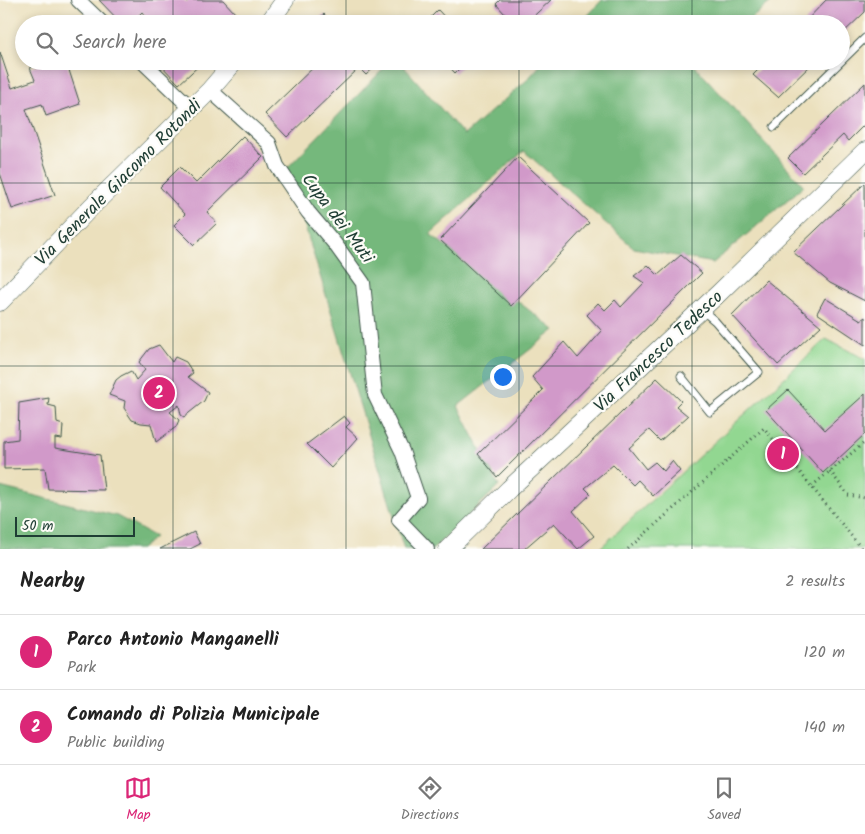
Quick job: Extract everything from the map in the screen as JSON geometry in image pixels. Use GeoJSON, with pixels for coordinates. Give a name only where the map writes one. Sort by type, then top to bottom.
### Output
{"type":"FeatureCollection","features":[{"type":"Feature","properties":{"kind":"street"},"geometry":{"type":"LineString","coordinates":[[78,0],[94,15]]}},
{"type":"Feature","properties":{"kind":"street"},"geometry":{"type":"LineString","coordinates":[[274,15],[285,0]]}},
{"type":"Feature","properties":{"kind":"street"},"geometry":{"type":"LineString","coordinates":[[152,70],[192,108]]}},
{"type":"Feature","properties":{"kind":"street","name":"Via Generale Giacomo Rotondi"},"geometry":{"type":"LineString","coordinates":[[0,302],[91,207],[210,90],[227,70]]}},
{"type":"Feature","properties":{"kind":"street","name":"Cupa dei Muti"},"geometry":{"type":"LineString","coordinates":[[210,90],[269,143],[277,166],[308,212],[335,244],[363,283],[375,395],[402,451],[418,498],[399,520],[427,549]]}},
{"type":"Feature","properties":{"kind":"street","name":"Via Francesco Tedesco"},"geometry":{"type":"LineString","coordinates":[[448,549],[509,489],[702,310],[865,151]]}},
{"type":"Feature","properties":{"kind":"lane"},"geometry":{"type":"LineString","coordinates":[[850,53],[865,38]]}},
{"type":"Feature","properties":{"kind":"lane"},"geometry":{"type":"LineString","coordinates":[[774,127],[832,70]]}},
{"type":"Feature","properties":{"kind":"lane"},"geometry":{"type":"LineString","coordinates":[[681,376],[710,412],[759,372],[716,321],[702,310]]}},
{"type":"Feature","properties":{"kind":"path"},"geometry":{"type":"LineString","coordinates":[[628,549],[764,428],[862,549]]}},
{"type":"Feature","properties":{"kind":"path"},"geometry":{"type":"LineString","coordinates":[[812,486],[865,442]]}},
{"type":"Feature","properties":{"kind":"path"},"geometry":{"type":"LineString","coordinates":[[830,471],[848,496],[865,498]]}},
{"type":"Feature","properties":{"kind":"green space"},"geometry":{"type":"Polygon","coordinates":[[[602,0],[773,0],[756,15],[588,15],[602,0]]]}},
{"type":"Feature","properties":{"kind":"green space"},"geometry":{"type":"Polygon","coordinates":[[[382,70],[407,70],[464,135],[526,81],[536,70],[699,70],[804,186],[713,263],[634,248],[524,151],[430,234],[555,330],[458,406],[499,486],[433,549],[404,549],[287,168],[382,70]]]}},
{"type":"Feature","properties":{"kind":"green space"},"geometry":{"type":"Polygon","coordinates":[[[826,339],[865,359],[865,549],[599,549],[826,339]]]}},
{"type":"Feature","properties":{"kind":"green space"},"geometry":{"type":"Polygon","coordinates":[[[0,487],[117,516],[155,537],[141,549],[0,549],[0,487]]]}},
{"type":"Feature","properties":{"kind":"building"},"geometry":{"type":"Polygon","coordinates":[[[99,0],[184,0],[186,2],[189,0],[223,0],[236,14],[145,15],[142,12],[139,15],[113,15],[99,0]]]}},
{"type":"Feature","properties":{"kind":"building"},"geometry":{"type":"Polygon","coordinates":[[[500,0],[551,0],[535,15],[506,15],[496,4],[500,0]]]}},
{"type":"Feature","properties":{"kind":"building"},"geometry":{"type":"Polygon","coordinates":[[[826,0],[865,0],[865,12],[850,26],[850,15],[812,15],[826,0]]]}},
{"type":"Feature","properties":{"kind":"building"},"geometry":{"type":"Polygon","coordinates":[[[438,10],[443,15],[433,15],[438,10]]]}},
{"type":"Feature","properties":{"kind":"building"},"geometry":{"type":"Polygon","coordinates":[[[0,52],[12,88],[35,80],[31,70],[69,70],[80,104],[46,116],[42,104],[26,109],[55,195],[12,209],[0,173],[0,52]]]}},
{"type":"Feature","properties":{"kind":"building"},"geometry":{"type":"Polygon","coordinates":[[[166,70],[194,70],[179,84],[166,70]]]}},
{"type":"Feature","properties":{"kind":"building"},"geometry":{"type":"Polygon","coordinates":[[[311,70],[357,70],[287,137],[265,114],[311,70]]]}},
{"type":"Feature","properties":{"kind":"building"},"geometry":{"type":"Polygon","coordinates":[[[361,70],[371,70],[366,75],[361,70]]]}},
{"type":"Feature","properties":{"kind":"building"},"geometry":{"type":"Polygon","coordinates":[[[758,70],[806,70],[778,97],[753,75],[758,70]]]}},
{"type":"Feature","properties":{"kind":"building"},"geometry":{"type":"Polygon","coordinates":[[[865,83],[865,124],[848,141],[843,135],[803,173],[788,158],[865,83]]]}},
{"type":"Feature","properties":{"kind":"building"},"geometry":{"type":"Polygon","coordinates":[[[243,136],[263,157],[207,212],[217,223],[194,245],[174,225],[185,214],[160,187],[180,167],[196,183],[243,136]]]}},
{"type":"Feature","properties":{"kind":"building"},"geometry":{"type":"Polygon","coordinates":[[[518,157],[589,223],[511,306],[440,240],[518,157]]]}},
{"type":"Feature","properties":{"kind":"building"},"geometry":{"type":"Polygon","coordinates":[[[865,183],[865,301],[830,283],[793,252],[865,183]]]}},
{"type":"Feature","properties":{"kind":"building"},"geometry":{"type":"Polygon","coordinates":[[[681,255],[702,273],[497,477],[478,454],[543,390],[532,377],[564,342],[578,358],[602,331],[587,315],[598,303],[605,310],[615,300],[621,307],[644,283],[634,276],[648,265],[658,275],[681,255]]]}},
{"type":"Feature","properties":{"kind":"building"},"geometry":{"type":"Polygon","coordinates":[[[766,280],[821,326],[778,365],[732,315],[766,280]]]}},
{"type":"Feature","properties":{"kind":"building"},"geometry":{"type":"Polygon","coordinates":[[[825,298],[861,320],[865,317],[865,345],[817,313],[825,298]]]}},
{"type":"Feature","properties":{"kind":"building"},"geometry":{"type":"Polygon","coordinates":[[[159,345],[172,362],[175,357],[186,362],[193,373],[188,377],[208,392],[204,401],[184,417],[181,415],[179,405],[170,412],[179,420],[176,427],[156,442],[151,424],[132,420],[124,408],[125,401],[109,395],[116,380],[121,376],[131,371],[136,380],[145,370],[139,362],[149,349],[159,345]]]}},
{"type":"Feature","properties":{"kind":"building"},"geometry":{"type":"Polygon","coordinates":[[[657,378],[681,401],[676,406],[688,416],[660,441],[649,430],[629,448],[646,469],[655,462],[664,471],[672,461],[680,471],[653,496],[638,480],[633,485],[613,465],[585,488],[591,494],[573,511],[594,536],[578,549],[554,523],[524,549],[481,549],[657,378]]]}},
{"type":"Feature","properties":{"kind":"building"},"geometry":{"type":"Polygon","coordinates":[[[788,390],[825,430],[865,394],[865,434],[823,473],[766,410],[788,390]]]}},
{"type":"Feature","properties":{"kind":"building"},"geometry":{"type":"Polygon","coordinates":[[[49,398],[48,405],[56,407],[57,423],[63,425],[62,439],[55,438],[55,448],[100,455],[104,490],[48,489],[45,468],[4,469],[4,441],[18,439],[19,403],[49,398]]]}},
{"type":"Feature","properties":{"kind":"building"},"geometry":{"type":"Polygon","coordinates":[[[344,416],[350,423],[346,427],[358,438],[331,468],[307,444],[344,416]]]}},
{"type":"Feature","properties":{"kind":"building"},"geometry":{"type":"Polygon","coordinates":[[[194,532],[200,544],[190,549],[160,549],[194,532]]]}},
{"type":"Feature","properties":{"kind":"place","name":"Comando di Polizia Municipale"},"geometry":{"type":"Point","coordinates":[159,393]}},
{"type":"Feature","properties":{"kind":"place","name":"Parco Antonio Manganelli"},"geometry":{"type":"Point","coordinates":[783,454]}}]}
